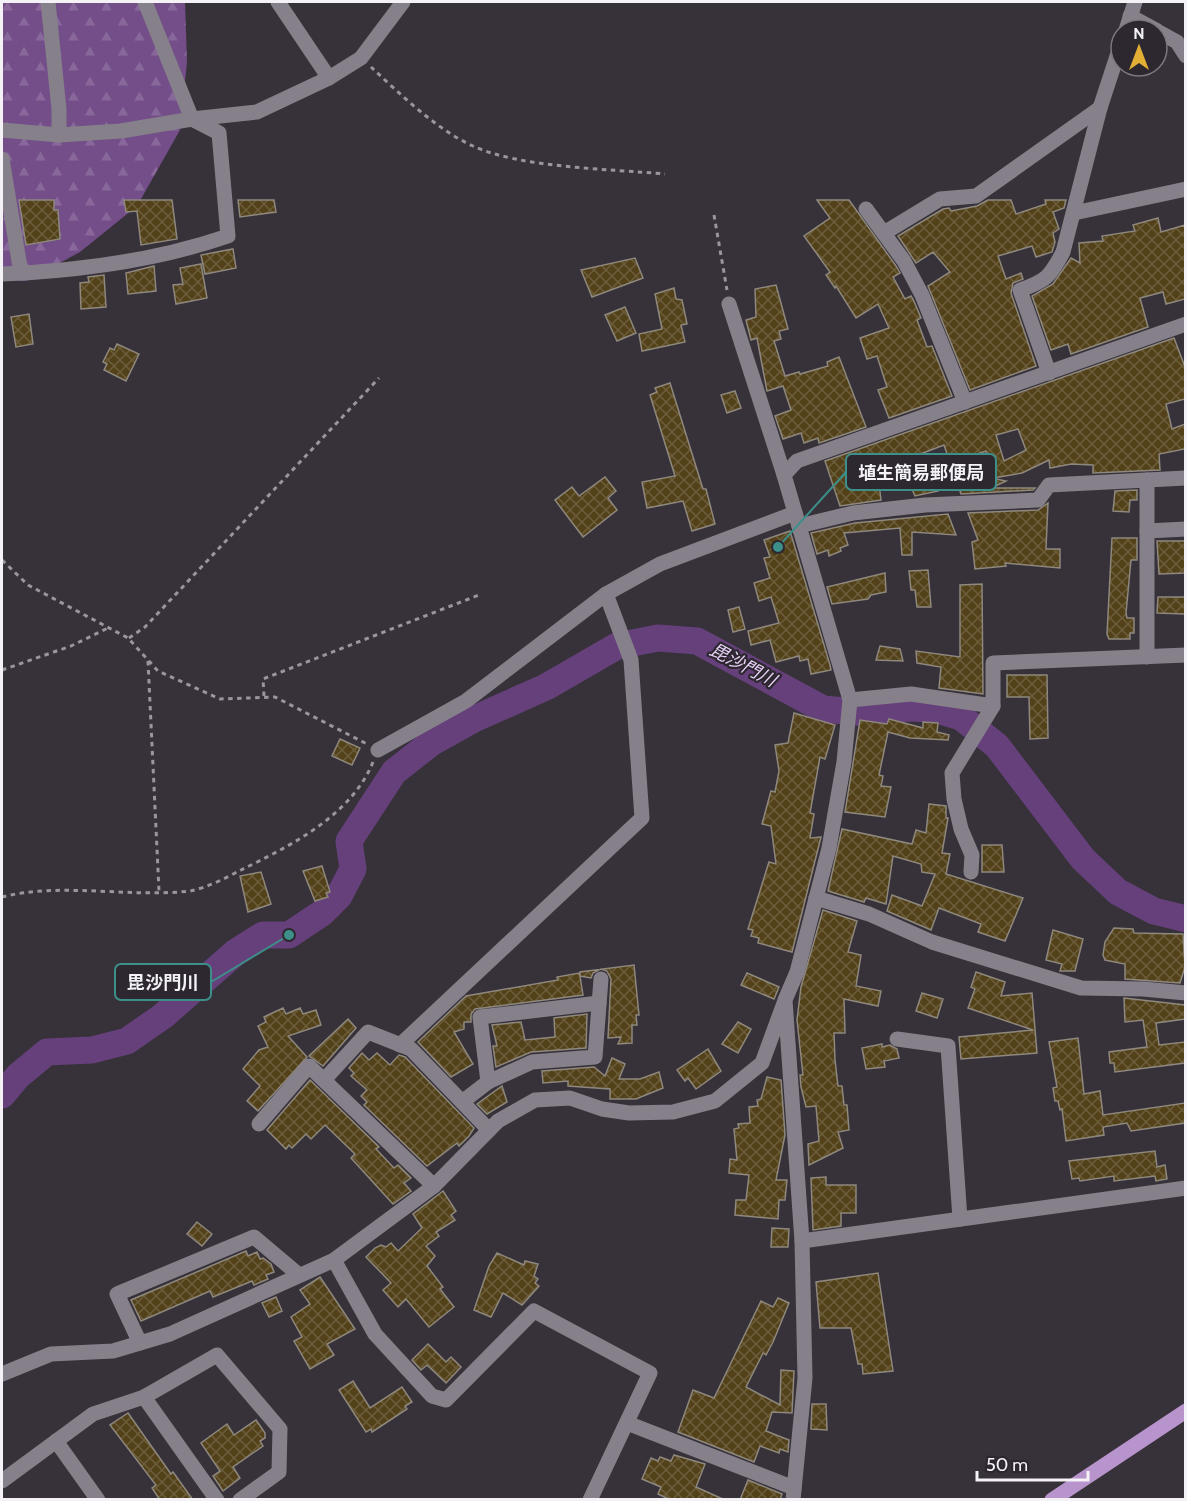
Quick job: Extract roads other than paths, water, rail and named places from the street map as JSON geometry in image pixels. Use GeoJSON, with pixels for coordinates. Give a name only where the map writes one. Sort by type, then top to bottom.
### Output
{"type":"FeatureCollection","features":[{"type":"Feature","properties":{"kind":"main road"},"geometry":{"type":"LineString","coordinates":[[1052,1500],[1185,1410]]}},
{"type":"Feature","properties":{"kind":"street"},"geometry":{"type":"LineString","coordinates":[[48,2],[59,109],[59,135]]}},
{"type":"Feature","properties":{"kind":"street"},"geometry":{"type":"LineString","coordinates":[[2,274],[108,264],[187,250],[228,236],[219,133],[192,119],[145,2]]}},
{"type":"Feature","properties":{"kind":"street"},"geometry":{"type":"LineString","coordinates":[[278,2],[329,78]]}},
{"type":"Feature","properties":{"kind":"street"},"geometry":{"type":"LineString","coordinates":[[2,130],[59,135],[121,131],[192,119],[257,112],[329,78],[361,58],[402,2]]}},
{"type":"Feature","properties":{"kind":"street"},"geometry":{"type":"LineString","coordinates":[[1169,37],[1177,42],[1185,56]]}},
{"type":"Feature","properties":{"kind":"street"},"geometry":{"type":"LineString","coordinates":[[1048,373],[1020,290],[1043,282],[1052,273],[1063,252],[1110,78]]}},
{"type":"Feature","properties":{"kind":"street"},"geometry":{"type":"LineString","coordinates":[[884,233],[940,199],[976,196],[1100,108]]}},
{"type":"Feature","properties":{"kind":"street"},"geometry":{"type":"LineString","coordinates":[[2,159],[21,273]]}},
{"type":"Feature","properties":{"kind":"street"},"geometry":{"type":"LineString","coordinates":[[1074,213],[1185,189]]}},
{"type":"Feature","properties":{"kind":"street"},"geometry":{"type":"LineString","coordinates":[[866,209],[904,261],[922,295],[965,402]]}},
{"type":"Feature","properties":{"kind":"street"},"geometry":{"type":"LineString","coordinates":[[2,1374],[51,1354],[113,1351],[170,1334],[334,1260],[434,1186],[498,1121],[534,1100],[570,1098],[602,1109],[629,1113],[674,1112],[715,1101],[762,1063],[797,972],[829,848],[844,762],[850,700],[784,475],[729,304]]}},
{"type":"Feature","properties":{"kind":"street"},"geometry":{"type":"LineString","coordinates":[[784,475],[797,461],[1185,324]]}},
{"type":"Feature","properties":{"kind":"street"},"geometry":{"type":"LineString","coordinates":[[378,750],[466,701],[606,594],[660,564],[797,520],[925,505],[1038,500],[1049,484],[1185,478]]}},
{"type":"Feature","properties":{"kind":"street"},"geometry":{"type":"LineString","coordinates":[[1147,480],[1147,657]]}},
{"type":"Feature","properties":{"kind":"street"},"geometry":{"type":"LineString","coordinates":[[1147,531],[1185,529]]}},
{"type":"Feature","properties":{"kind":"street"},"geometry":{"type":"LineString","coordinates":[[400,1045],[642,819],[631,660],[606,594]]}},
{"type":"Feature","properties":{"kind":"street"},"geometry":{"type":"LineString","coordinates":[[971,872],[972,855],[958,819],[952,773],[993,706],[993,663],[1185,655]]}},
{"type":"Feature","properties":{"kind":"street"},"geometry":{"type":"LineString","coordinates":[[850,700],[911,694],[993,706]]}},
{"type":"Feature","properties":{"kind":"street"},"geometry":{"type":"LineString","coordinates":[[816,898],[869,914],[933,942],[1081,988],[1143,988],[1185,993]]}},
{"type":"Feature","properties":{"kind":"street"},"geometry":{"type":"LineString","coordinates":[[462,1102],[488,1082],[532,1062],[595,1057],[602,980]]}},
{"type":"Feature","properties":{"kind":"street"},"geometry":{"type":"LineString","coordinates":[[627,1423],[794,1494],[805,1378],[802,1241],[785,1000]]}},
{"type":"Feature","properties":{"kind":"street"},"geometry":{"type":"LineString","coordinates":[[488,1082],[480,1017],[599,1003]]}},
{"type":"Feature","properties":{"kind":"street"},"geometry":{"type":"LineString","coordinates":[[324,1080],[368,1032],[411,1049],[489,1130]]}},
{"type":"Feature","properties":{"kind":"street"},"geometry":{"type":"LineString","coordinates":[[897,1039],[948,1046],[960,1219]]}},
{"type":"Feature","properties":{"kind":"street"},"geometry":{"type":"LineString","coordinates":[[259,1124],[309,1066],[434,1186]]}},
{"type":"Feature","properties":{"kind":"street"},"geometry":{"type":"LineString","coordinates":[[802,1241],[1185,1188]]}},
{"type":"Feature","properties":{"kind":"street"},"geometry":{"type":"LineString","coordinates":[[140,1343],[117,1294],[254,1237],[299,1275]]}},
{"type":"Feature","properties":{"kind":"street"},"geometry":{"type":"LineString","coordinates":[[334,1260],[375,1334],[432,1396],[446,1400],[534,1311],[650,1373],[590,1500]]}},
{"type":"Feature","properties":{"kind":"street"},"geometry":{"type":"LineString","coordinates":[[2,1481],[93,1414],[144,1397],[217,1355],[280,1429],[279,1472],[240,1500]]}},
{"type":"Feature","properties":{"kind":"street"},"geometry":{"type":"LineString","coordinates":[[144,1397],[217,1500]]}},
{"type":"Feature","properties":{"kind":"street"},"geometry":{"type":"LineString","coordinates":[[56,1441],[98,1500]]}},
{"type":"Feature","properties":{"kind":"waterway","name":"毘沙門川"},"geometry":{"type":"LineString","coordinates":[[2,1095],[18,1076],[47,1052],[92,1050],[127,1041],[163,1016],[236,952],[263,935],[289,935],[322,913],[339,896],[353,869],[349,841],[394,772],[431,743],[474,719],[546,687],[617,646],[658,638],[697,641],[823,709],[868,713],[908,708],[934,709],[961,717],[997,746],[1083,859],[1118,892],[1154,911],[1186,919]]}},
{"type":"Feature","properties":{"kind":"place","name":"埴生簡易郵便局"},"geometry":{"type":"Point","coordinates":[778,547]}},
{"type":"Feature","properties":{"kind":"place","name":"毘沙門川"},"geometry":{"type":"Point","coordinates":[289,935]}}]}
